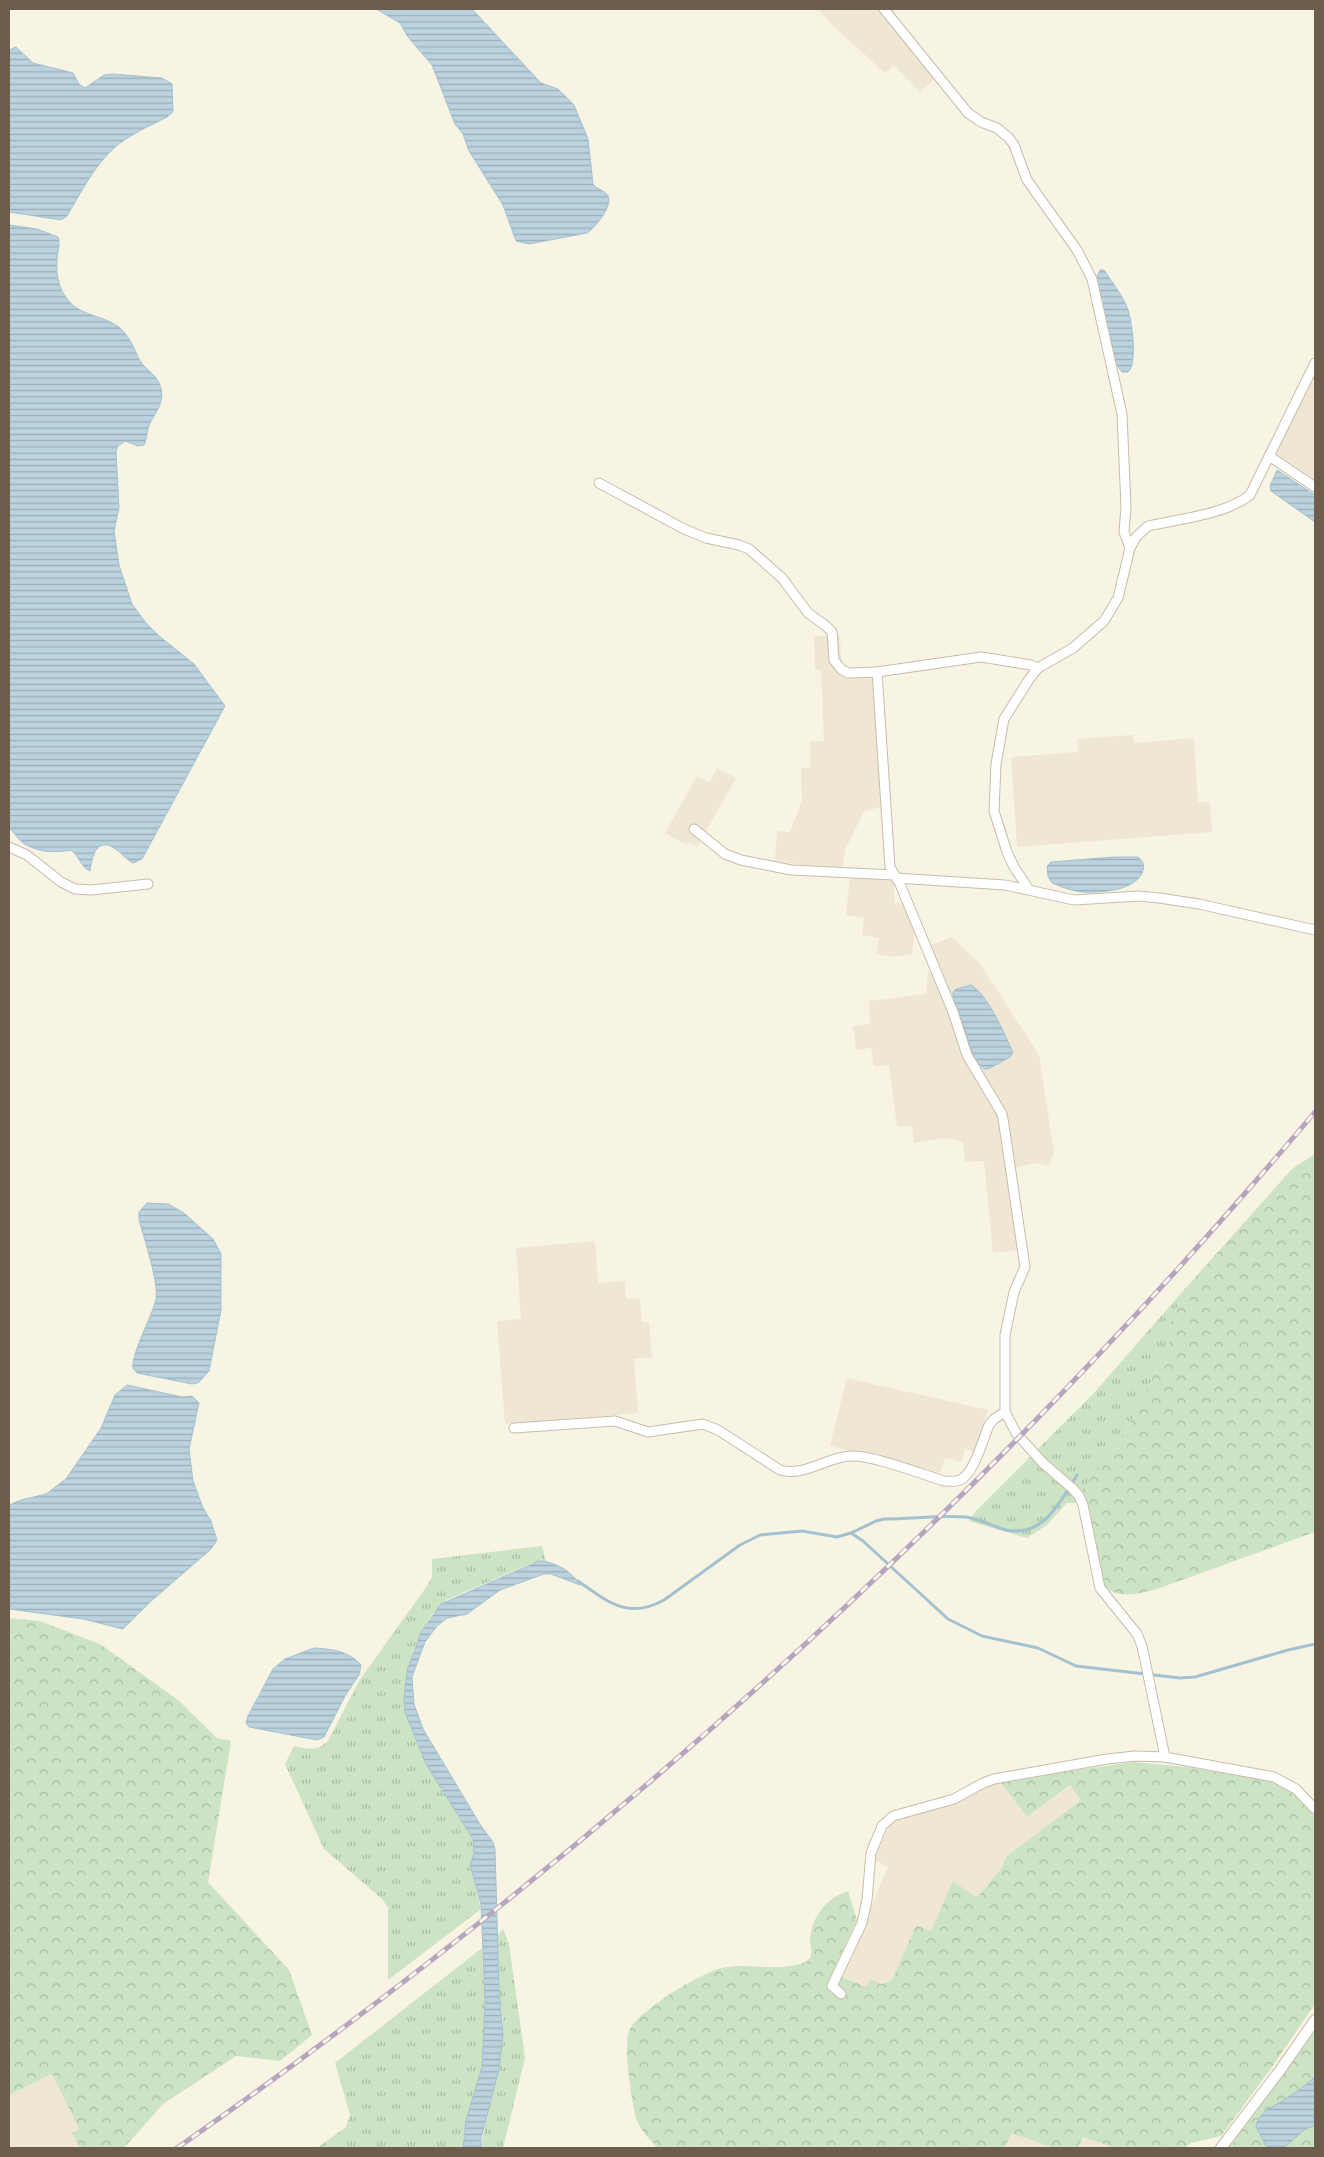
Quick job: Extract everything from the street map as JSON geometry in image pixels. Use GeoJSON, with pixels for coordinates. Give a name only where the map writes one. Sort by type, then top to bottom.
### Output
{"type":"FeatureCollection","features":[{"type":"Feature","properties":{"kind":"street"},"geometry":{"type":"LineString","coordinates":[[884,9],[968,113],[981,122],[996,128],[1009,138],[1014,145],[1027,180],[1077,250],[1092,279],[1122,414],[1126,507],[1124,532],[1130,548]]}},
{"type":"Feature","properties":{"kind":"street"},"geometry":{"type":"LineString","coordinates":[[1028,888],[1014,867],[994,811],[996,764],[1004,719],[1038,668],[1073,648],[1104,621],[1118,598],[1130,548],[1136,537],[1148,526],[1220,509],[1243,500],[1250,495],[1315,363]]}},
{"type":"Feature","properties":{"kind":"street"},"geometry":{"type":"LineString","coordinates":[[1269,456],[1315,487]]}},
{"type":"Feature","properties":{"kind":"street"},"geometry":{"type":"LineString","coordinates":[[599,483],[684,529],[706,538],[749,549],[782,578],[808,613],[832,632],[834,660],[841,669],[848,673],[877,672],[984,657],[1031,665],[1038,668]]}},
{"type":"Feature","properties":{"kind":"street"},"geometry":{"type":"LineString","coordinates":[[877,672],[890,867],[953,1012],[967,1055],[1002,1114],[1004,1125],[1024,1267],[1014,1292],[1005,1334],[1005,1412],[1016,1433],[1043,1463],[1073,1489],[1082,1502],[1100,1588],[1132,1627],[1142,1646],[1166,1758]]}},
{"type":"Feature","properties":{"kind":"street"},"geometry":{"type":"LineString","coordinates":[[694,829],[726,854],[741,860],[791,870],[1005,885],[1028,888],[1066,899],[1139,896],[1199,904],[1315,930]]}},
{"type":"Feature","properties":{"kind":"street"},"geometry":{"type":"LineString","coordinates":[[9,847],[27,855],[61,882],[75,889],[91,890],[148,884]]}},
{"type":"Feature","properties":{"kind":"street"},"geometry":{"type":"LineString","coordinates":[[514,1428],[615,1421],[648,1432],[703,1424],[718,1430],[780,1470],[798,1472],[843,1457],[856,1456],[944,1481],[952,1481],[959,1480],[969,1472],[989,1425],[994,1419],[1005,1412]]}},
{"type":"Feature","properties":{"kind":"street"},"geometry":{"type":"LineString","coordinates":[[841,1994],[832,1986],[862,1923],[867,1900],[871,1853],[882,1826],[890,1818],[954,1799],[994,1779],[1107,1759],[1135,1756],[1166,1758],[1274,1777],[1296,1789],[1315,1809]]}},
{"type":"Feature","properties":{"kind":"street"},"geometry":{"type":"LineString","coordinates":[[1221,2148],[1281,2070],[1315,2020]]}},
{"type":"Feature","properties":{"kind":"shaded area"},"geometry":{"type":"Polygon","coordinates":[[[818,9],[889,9],[942,72],[920,92],[894,65],[885,73],[831,24],[818,9]]]}},
{"type":"Feature","properties":{"kind":"shaded area"},"geometry":{"type":"Polygon","coordinates":[[[1315,376],[1315,480],[1274,454],[1315,376]]]}},
{"type":"Feature","properties":{"kind":"shaded area"},"geometry":{"type":"Polygon","coordinates":[[[840,635],[842,675],[873,674],[882,807],[864,811],[845,850],[842,870],[775,861],[777,831],[790,832],[802,801],[801,768],[811,767],[810,741],[824,741],[821,670],[815,670],[814,636],[840,635]]]}},
{"type":"Feature","properties":{"kind":"shaded area"},"geometry":{"type":"Polygon","coordinates":[[[1133,735],[1134,743],[1194,738],[1198,802],[1210,802],[1212,832],[1017,847],[1011,757],[1078,752],[1077,739],[1133,735]]]}},
{"type":"Feature","properties":{"kind":"shaded area"},"geometry":{"type":"Polygon","coordinates":[[[717,768],[736,778],[697,847],[688,842],[687,845],[665,833],[697,776],[709,783],[717,768]]]}},
{"type":"Feature","properties":{"kind":"shaded area"},"geometry":{"type":"Polygon","coordinates":[[[850,879],[894,879],[894,903],[903,903],[915,931],[912,954],[895,957],[876,954],[879,938],[862,935],[864,918],[846,915],[850,879]]]}},
{"type":"Feature","properties":{"kind":"shaded area"},"geometry":{"type":"Polygon","coordinates":[[[952,937],[981,965],[1039,1055],[1054,1153],[1049,1166],[1034,1163],[1007,1170],[1015,1217],[1017,1250],[993,1253],[984,1161],[965,1162],[963,1142],[946,1138],[914,1143],[912,1126],[897,1127],[889,1065],[874,1066],[871,1048],[856,1050],[853,1026],[870,1024],[869,1001],[926,994],[928,972],[937,968],[929,946],[952,937]]]}},
{"type":"Feature","properties":{"kind":"shaded area"},"geometry":{"type":"Polygon","coordinates":[[[595,1241],[598,1283],[625,1281],[626,1299],[640,1298],[642,1322],[649,1322],[652,1357],[634,1359],[638,1413],[505,1424],[497,1321],[521,1319],[516,1248],[595,1241]]]}},
{"type":"Feature","properties":{"kind":"shaded area"},"geometry":{"type":"Polygon","coordinates":[[[847,1378],[988,1410],[975,1452],[965,1449],[961,1462],[945,1458],[940,1473],[830,1446],[847,1378]]]}},
{"type":"Feature","properties":{"kind":"shaded area"},"geometry":{"type":"Polygon","coordinates":[[[1000,1781],[1027,1817],[1071,1785],[1081,1800],[1007,1856],[1000,1870],[977,1899],[953,1881],[931,1931],[916,1925],[892,1980],[866,1987],[842,1977],[888,1867],[874,1860],[892,1819],[1000,1781]]]}},
{"type":"Feature","properties":{"kind":"shaded area"},"geometry":{"type":"Polygon","coordinates":[[[52,2074],[79,2129],[72,2133],[80,2148],[9,2148],[9,2095],[52,2074]]]}},
{"type":"Feature","properties":{"kind":"shaded area"},"geometry":{"type":"Polygon","coordinates":[[[1011,2133],[1055,2148],[1005,2148],[1011,2133]]]}},
{"type":"Feature","properties":{"kind":"shaded area"},"geometry":{"type":"Polygon","coordinates":[[[1082,2137],[1116,2148],[1078,2148],[1082,2137]]]}},
{"type":"Feature","properties":{"kind":"green space"},"geometry":{"type":"Polygon","coordinates":[[[1315,1154],[1315,1532],[1154,1590],[1129,1595],[1111,1591],[1105,1587],[1082,1490],[1114,1448],[1130,1423],[1169,1344],[1171,1323],[1183,1291],[1292,1169],[1315,1154]]]}},
{"type":"Feature","properties":{"kind":"green space"},"geometry":{"type":"Polygon","coordinates":[[[1183,1291],[1171,1323],[1169,1344],[1130,1423],[1114,1448],[1085,1502],[1067,1503],[1047,1525],[1027,1538],[969,1521],[976,1511],[1093,1394],[1183,1291]]]}},
{"type":"Feature","properties":{"kind":"green space"},"geometry":{"type":"Polygon","coordinates":[[[542,1546],[546,1561],[532,1563],[446,1600],[432,1614],[421,1632],[413,1651],[405,1712],[426,1764],[473,1839],[474,1853],[470,1865],[481,1909],[388,1980],[388,1907],[382,1899],[324,1849],[285,1764],[294,1746],[308,1749],[316,1748],[328,1741],[359,1681],[427,1586],[432,1577],[432,1559],[542,1546]]]}},
{"type":"Feature","properties":{"kind":"green space"},"geometry":{"type":"Polygon","coordinates":[[[9,1618],[40,1621],[100,1644],[178,1700],[217,1738],[231,1741],[208,1882],[289,1970],[312,2035],[280,2061],[236,2056],[163,2104],[124,2148],[80,2148],[72,2133],[79,2129],[52,2074],[9,2095],[9,1618]]]}},
{"type":"Feature","properties":{"kind":"green space"},"geometry":{"type":"Polygon","coordinates":[[[1133,1762],[1187,1767],[1274,1782],[1296,1794],[1315,1817],[1315,2004],[1272,2067],[1221,2136],[1191,2143],[1184,2148],[1116,2148],[1083,2137],[1078,2148],[1055,2148],[1011,2133],[1005,2148],[658,2148],[649,2139],[637,2121],[629,2076],[627,2049],[629,2031],[644,2013],[685,1985],[712,1971],[732,1966],[784,1967],[807,1961],[811,1953],[811,1931],[817,1916],[833,1898],[848,1891],[857,1920],[832,1973],[866,1987],[870,1979],[881,1984],[892,1980],[916,1925],[931,1931],[953,1881],[977,1898],[1000,1870],[1007,1856],[1081,1800],[1070,1785],[1027,1817],[1000,1781],[1133,1762]]]}},
{"type":"Feature","properties":{"kind":"green space"},"geometry":{"type":"Polygon","coordinates":[[[503,1929],[509,1944],[525,2058],[503,2148],[481,2148],[503,2021],[499,1988],[498,1935],[503,1929]]]}},
{"type":"Feature","properties":{"kind":"green space"},"geometry":{"type":"Polygon","coordinates":[[[482,1948],[485,2022],[484,2052],[480,2077],[465,2127],[463,2148],[317,2148],[346,2127],[350,2115],[335,2063],[482,1948]]]}},
{"type":"Feature","properties":{"kind":"green space"},"geometry":{"type":"Polygon","coordinates":[[[1315,2031],[1315,2148],[1229,2148],[1315,2031]]]}},
{"type":"Feature","properties":{"kind":"water"},"geometry":{"type":"Polygon","coordinates":[[[376,9],[472,9],[541,83],[558,89],[574,105],[588,139],[593,184],[605,192],[609,200],[606,211],[594,227],[587,233],[529,244],[516,241],[503,205],[469,151],[463,134],[455,124],[432,65],[408,37],[400,23],[376,9]]]}},
{"type":"Feature","properties":{"kind":"water"},"geometry":{"type":"Polygon","coordinates":[[[16,47],[33,63],[73,73],[79,84],[85,88],[104,75],[112,74],[162,78],[172,84],[173,112],[116,146],[92,174],[67,216],[61,220],[9,212],[9,50],[16,47]]]}},
{"type":"Feature","properties":{"kind":"water"},"geometry":{"type":"Polygon","coordinates":[[[9,225],[37,229],[58,237],[57,274],[65,296],[81,311],[108,321],[122,330],[140,361],[161,387],[162,398],[149,425],[144,445],[138,446],[125,441],[118,446],[116,451],[119,508],[114,531],[119,565],[132,604],[146,623],[194,664],[225,706],[142,859],[133,863],[110,846],[100,846],[92,859],[90,871],[84,867],[71,850],[53,852],[35,849],[23,843],[9,828],[9,225]]]}},
{"type":"Feature","properties":{"kind":"water"},"geometry":{"type":"Polygon","coordinates":[[[1100,270],[1104,270],[1125,302],[1129,313],[1133,360],[1128,372],[1122,372],[1116,364],[1096,279],[1100,270]]]}},
{"type":"Feature","properties":{"kind":"water"},"geometry":{"type":"Polygon","coordinates":[[[1277,470],[1315,495],[1315,522],[1271,491],[1270,486],[1277,470]]]}},
{"type":"Feature","properties":{"kind":"water"},"geometry":{"type":"Polygon","coordinates":[[[1138,857],[1143,862],[1143,868],[1138,879],[1132,884],[1115,890],[1082,892],[1052,883],[1048,876],[1047,866],[1051,862],[1138,857]]]}},
{"type":"Feature","properties":{"kind":"water"},"geometry":{"type":"Polygon","coordinates":[[[971,985],[978,990],[990,1006],[1013,1052],[1010,1057],[988,1069],[984,1069],[975,1060],[953,997],[953,992],[956,989],[971,985]]]}},
{"type":"Feature","properties":{"kind":"water"},"geometry":{"type":"Polygon","coordinates":[[[147,1203],[168,1204],[184,1213],[213,1239],[221,1254],[221,1310],[209,1371],[198,1383],[192,1384],[137,1373],[133,1368],[138,1345],[156,1299],[153,1272],[139,1220],[139,1212],[147,1203]]]}},
{"type":"Feature","properties":{"kind":"water"},"geometry":{"type":"Polygon","coordinates":[[[127,1385],[182,1397],[192,1396],[199,1403],[189,1449],[193,1481],[203,1508],[211,1521],[217,1540],[211,1549],[149,1603],[123,1629],[83,1619],[9,1609],[9,1505],[46,1494],[66,1479],[101,1428],[115,1395],[127,1385]]]}},
{"type":"Feature","properties":{"kind":"water"},"geometry":{"type":"Polygon","coordinates":[[[539,1561],[545,1561],[562,1568],[573,1576],[580,1585],[551,1574],[544,1574],[500,1590],[467,1614],[447,1618],[437,1626],[425,1642],[412,1677],[414,1704],[423,1729],[481,1826],[493,1842],[495,1849],[499,1988],[503,2035],[499,2069],[481,2138],[481,2148],[463,2148],[466,2120],[482,2067],[485,2003],[481,1904],[470,1865],[474,1853],[473,1839],[426,1764],[405,1712],[404,1698],[407,1671],[421,1632],[441,1604],[539,1561]]]}},
{"type":"Feature","properties":{"kind":"water"},"geometry":{"type":"Polygon","coordinates":[[[314,1648],[334,1650],[346,1654],[361,1665],[359,1675],[345,1696],[324,1737],[317,1740],[249,1727],[246,1723],[248,1716],[273,1669],[285,1659],[314,1648]]]}},
{"type":"Feature","properties":{"kind":"water"},"geometry":{"type":"Polygon","coordinates":[[[1315,2077],[1315,2125],[1304,2130],[1284,2148],[1267,2148],[1256,2127],[1260,2116],[1315,2077]]]}},
{"type":"Feature","properties":{"kind":"waterway"},"geometry":{"type":"LineString","coordinates":[[578,1581],[609,1602],[629,1608],[640,1608],[651,1606],[664,1600],[740,1545],[760,1535],[802,1531],[837,1537],[884,1519],[946,1516],[971,1518],[1006,1530],[1019,1531],[1041,1523],[1057,1506],[1077,1475]]}},
{"type":"Feature","properties":{"kind":"waterway"},"geometry":{"type":"LineString","coordinates":[[851,1533],[863,1541],[948,1619],[982,1636],[1038,1648],[1076,1666],[1180,1678],[1195,1677],[1315,1644]]}},
{"type":"Feature","properties":{"kind":"railway"},"geometry":{"type":"LineString","coordinates":[[177,2148],[333,2035],[486,1917],[635,1794],[780,1667],[920,1535],[1056,1399],[1188,1258],[1315,1112]]}}]}
